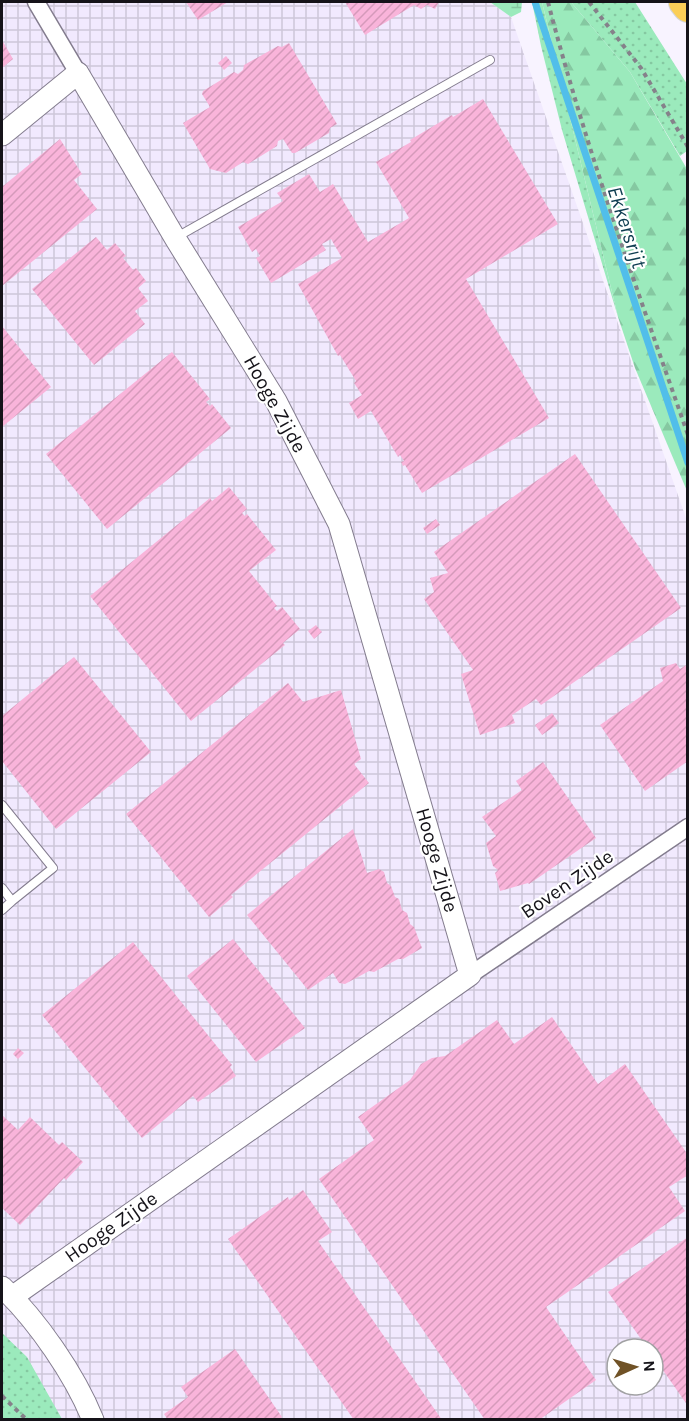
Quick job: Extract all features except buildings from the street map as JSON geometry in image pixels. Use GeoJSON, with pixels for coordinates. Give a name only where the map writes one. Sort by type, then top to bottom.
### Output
{"type":"FeatureCollection","features":[{"type":"Feature","properties":{"kind":"highway"},"geometry":{"type":"LineString","coordinates":[[684,2],[687,7]]}},
{"type":"Feature","properties":{"kind":"street","name":"Hooge Zijde"},"geometry":{"type":"LineString","coordinates":[[7,1292],[470,975],[339,524],[276,401],[175,238],[36,2]]}},
{"type":"Feature","properties":{"kind":"street"},"geometry":{"type":"LineString","coordinates":[[2,135],[78,73]]}},
{"type":"Feature","properties":{"kind":"street","name":"Boven Zijde"},"geometry":{"type":"LineString","coordinates":[[470,975],[687,827]]}},
{"type":"Feature","properties":{"kind":"street"},"geometry":{"type":"LineString","coordinates":[[7,1292],[59,1356],[93,1419]]}},
{"type":"Feature","properties":{"kind":"lane"},"geometry":{"type":"LineString","coordinates":[[175,238],[490,60]]}},
{"type":"Feature","properties":{"kind":"lane"},"geometry":{"type":"LineString","coordinates":[[2,805],[53,868],[2,910]]}},
{"type":"Feature","properties":{"kind":"lane"},"geometry":{"type":"LineString","coordinates":[[2,888],[12,901]]}},
{"type":"Feature","properties":{"kind":"path"},"geometry":{"type":"LineString","coordinates":[[548,2],[566,71],[624,252],[687,435]]}},
{"type":"Feature","properties":{"kind":"path"},"geometry":{"type":"LineString","coordinates":[[589,2],[641,68],[687,147]]}},
{"type":"Feature","properties":{"kind":"path"},"geometry":{"type":"LineString","coordinates":[[2,1396],[27,1419]]}},
{"type":"Feature","properties":{"kind":"shaded area"},"geometry":{"type":"Polygon","coordinates":[[[2,2],[490,2],[511,17],[687,521],[687,1419],[2,1420],[2,2]]]}},
{"type":"Feature","properties":{"kind":"green space"},"geometry":{"type":"Polygon","coordinates":[[[490,2],[522,2],[521,12],[511,17],[490,2]]]}},
{"type":"Feature","properties":{"kind":"green space"},"geometry":{"type":"Polygon","coordinates":[[[532,2],[542,2],[618,317],[562,130],[532,2]]]}},
{"type":"Feature","properties":{"kind":"green space"},"geometry":{"type":"Polygon","coordinates":[[[542,2],[571,2],[630,72],[687,169],[687,491],[635,368],[618,317],[542,2]]]}},
{"type":"Feature","properties":{"kind":"green space"},"geometry":{"type":"Polygon","coordinates":[[[571,2],[635,2],[687,84],[687,151],[680,156],[630,72],[571,2]]]}},
{"type":"Feature","properties":{"kind":"green space"},"geometry":{"type":"Polygon","coordinates":[[[2,1333],[27,1357],[62,1419],[2,1418],[2,1333]]]}},
{"type":"Feature","properties":{"kind":"waterway","name":"Ekkersrijt"},"geometry":{"type":"LineString","coordinates":[[535,2],[688,463]]}}]}
